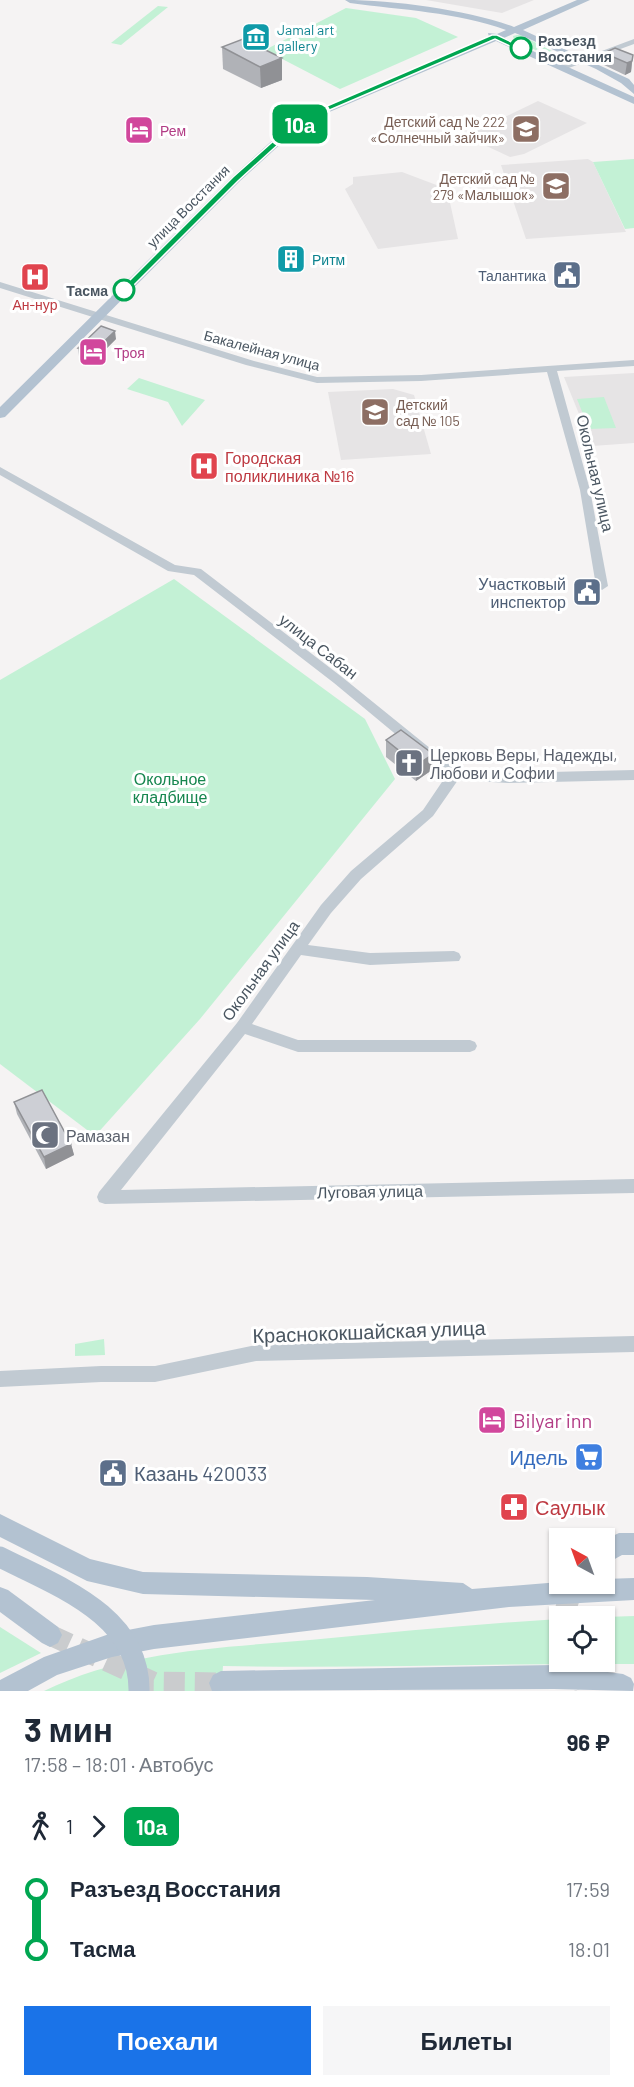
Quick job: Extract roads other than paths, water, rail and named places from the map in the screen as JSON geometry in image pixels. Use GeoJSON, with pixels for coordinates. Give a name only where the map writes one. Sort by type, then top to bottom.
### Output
{"type":"FeatureCollection","features":[{"type":"Feature","properties":{"kind":"main road"},"geometry":{"type":"LineString","coordinates":[[350,0],[416,5],[495,36],[634,101]]}},
{"type":"Feature","properties":{"kind":"main road","name":"улица Восстания"},"geometry":{"type":"LineString","coordinates":[[511,29],[570,0]]}},
{"type":"Feature","properties":{"kind":"main road","name":"улица Восстания"},"geometry":{"type":"LineString","coordinates":[[0,414],[236,179],[291,129],[316,114],[511,29],[585,0]]}},
{"type":"Feature","properties":{"kind":"main road"},"geometry":{"type":"LineString","coordinates":[[434,12],[493,22],[511,29],[617,76],[634,91]]}},
{"type":"Feature","properties":{"kind":"main road"},"geometry":{"type":"LineString","coordinates":[[0,1525],[87,1570],[143,1583],[367,1588],[509,1596]]}},
{"type":"Feature","properties":{"kind":"main road"},"geometry":{"type":"LineString","coordinates":[[615,1547],[620,1544],[634,1544]]}},
{"type":"Feature","properties":{"kind":"main road"},"geometry":{"type":"LineString","coordinates":[[0,1557],[64,1592],[113,1624],[126,1638],[135,1656],[139,1691]]}},
{"type":"Feature","properties":{"kind":"main road"},"geometry":{"type":"LineString","coordinates":[[4,1691],[52,1665],[112,1645],[154,1637],[509,1596],[634,1589]]}},
{"type":"Feature","properties":{"kind":"main road"},"geometry":{"type":"LineString","coordinates":[[0,1598],[50,1635]]}},
{"type":"Feature","properties":{"kind":"main road"},"geometry":{"type":"LineString","coordinates":[[221,1683],[554,1677],[628,1686]]}},
{"type":"Feature","properties":{"kind":"main road"},"geometry":{"type":"LineString","coordinates":[[597,1691],[628,1686]]}},
{"type":"Feature","properties":{"kind":"street"},"geometry":{"type":"LineString","coordinates":[[563,68],[634,41]]}},
{"type":"Feature","properties":{"kind":"street"},"geometry":{"type":"LineString","coordinates":[[604,51],[620,57]]}},
{"type":"Feature","properties":{"kind":"street","name":"Бакалейная улица"},"geometry":{"type":"LineString","coordinates":[[0,285],[250,363],[317,380],[393,380],[634,363]]}},
{"type":"Feature","properties":{"kind":"street","name":"Окольная улица"},"geometry":{"type":"LineString","coordinates":[[551,369],[585,490],[602,586]]}},
{"type":"Feature","properties":{"kind":"street","name":"улица Сабан"},"geometry":{"type":"LineString","coordinates":[[0,470],[172,568],[197,572],[338,680],[454,775]]}},
{"type":"Feature","properties":{"kind":"street"},"geometry":{"type":"LineString","coordinates":[[454,775],[508,778],[634,775]]}},
{"type":"Feature","properties":{"kind":"street","name":"Окольная улица"},"geometry":{"type":"LineString","coordinates":[[105,1197],[242,1027],[326,909],[356,875],[428,813],[454,775]]}},
{"type":"Feature","properties":{"kind":"street"},"geometry":{"type":"LineString","coordinates":[[298,949],[370,959],[454,957]]}},
{"type":"Feature","properties":{"kind":"street"},"geometry":{"type":"LineString","coordinates":[[242,1027],[298,1047],[470,1046]]}},
{"type":"Feature","properties":{"kind":"street","name":"Луговая улица"},"geometry":{"type":"LineString","coordinates":[[105,1197],[634,1186]]}},
{"type":"Feature","properties":{"kind":"street","name":"Краснококшайская улица"},"geometry":{"type":"LineString","coordinates":[[0,1379],[155,1374],[256,1353],[634,1344]]}},
{"type":"Feature","properties":{"kind":"tunnel"},"geometry":{"type":"LineString","coordinates":[[567,1606],[571,1594]]}},
{"type":"Feature","properties":{"kind":"tunnel"},"geometry":{"type":"LineString","coordinates":[[50,1635],[153,1682],[221,1683]]}},
{"type":"Feature","properties":{"kind":"tunnel"},"geometry":{"type":"LineString","coordinates":[[567,1672],[575,1691]]}},
{"type":"Feature","properties":{"kind":"place","name":"Jamal art gallery"},"geometry":{"type":"Point","coordinates":[256,37]}},
{"type":"Feature","properties":{"kind":"place","name":"Разъезд Восстания"},"geometry":{"type":"Point","coordinates":[521,48]}},
{"type":"Feature","properties":{"kind":"place","name":"Детский сад № 222 «Солнечный зайчик»"},"geometry":{"type":"Point","coordinates":[526,129]}},
{"type":"Feature","properties":{"kind":"place","name":"Рем"},"geometry":{"type":"Point","coordinates":[139,130]}},
{"type":"Feature","properties":{"kind":"place","name":"Детский сад № 279 «Малышок»"},"geometry":{"type":"Point","coordinates":[556,186]}},
{"type":"Feature","properties":{"kind":"place","name":"Ритм"},"geometry":{"type":"Point","coordinates":[291,259]}},
{"type":"Feature","properties":{"kind":"place","name":"Талантика"},"geometry":{"type":"Point","coordinates":[567,275]}},
{"type":"Feature","properties":{"kind":"place","name":"Ан-нур"},"geometry":{"type":"Point","coordinates":[35,277]}},
{"type":"Feature","properties":{"kind":"place","name":"Тасма"},"geometry":{"type":"Point","coordinates":[124,290]}},
{"type":"Feature","properties":{"kind":"place","name":"Троя"},"geometry":{"type":"Point","coordinates":[93,352]}},
{"type":"Feature","properties":{"kind":"place","name":"Детский сад № 105"},"geometry":{"type":"Point","coordinates":[375,412]}},
{"type":"Feature","properties":{"kind":"place","name":"Городская поликлиника №16"},"geometry":{"type":"Point","coordinates":[204,466]}},
{"type":"Feature","properties":{"kind":"place","name":"Участковый инспектор"},"geometry":{"type":"Point","coordinates":[587,592]}},
{"type":"Feature","properties":{"kind":"place","name":"Церковь Веры, Надежды, Любови и Софии"},"geometry":{"type":"Point","coordinates":[409,763]}},
{"type":"Feature","properties":{"kind":"place","name":"Рамазан"},"geometry":{"type":"Point","coordinates":[45,1135]}},
{"type":"Feature","properties":{"kind":"place","name":"Bilyar inn"},"geometry":{"type":"Point","coordinates":[492,1420]}},
{"type":"Feature","properties":{"kind":"place","name":"Идель"},"geometry":{"type":"Point","coordinates":[589,1457]}},
{"type":"Feature","properties":{"kind":"place","name":"Казань 420033"},"geometry":{"type":"Point","coordinates":[113,1473]}},
{"type":"Feature","properties":{"kind":"place","name":"Саулык"},"geometry":{"type":"Point","coordinates":[514,1507]}},
{"type":"Feature","properties":{"kind":"park label","name":"Окольное кладбище"},"geometry":{"type":"Point","coordinates":[170,787]}}]}
